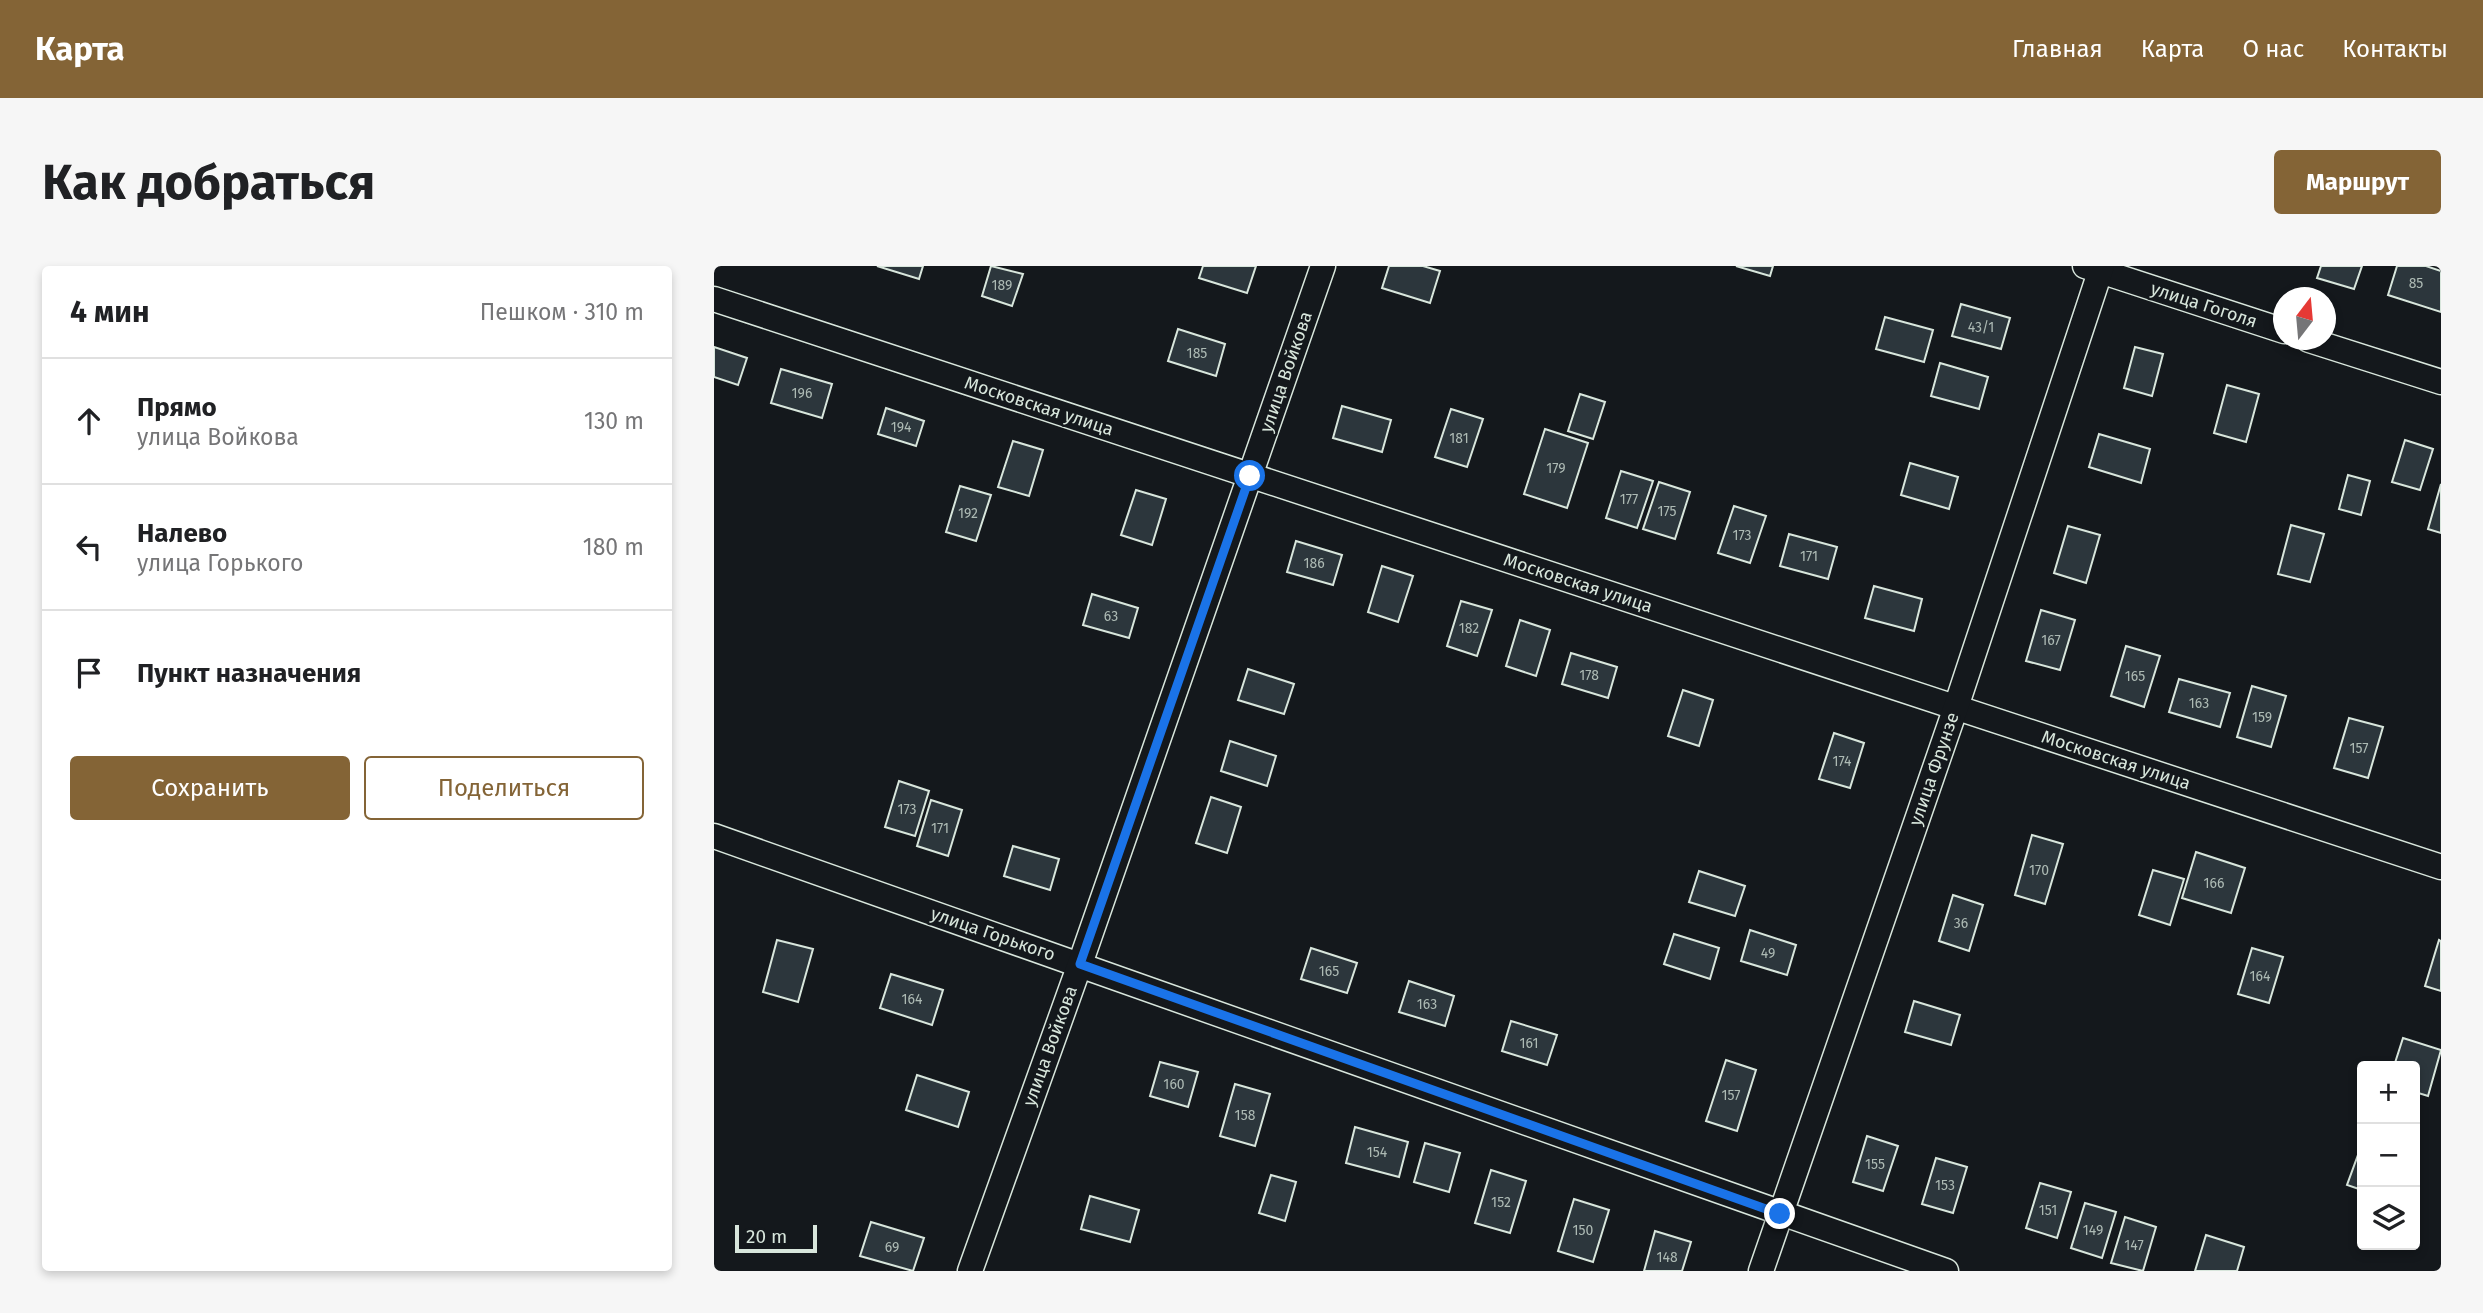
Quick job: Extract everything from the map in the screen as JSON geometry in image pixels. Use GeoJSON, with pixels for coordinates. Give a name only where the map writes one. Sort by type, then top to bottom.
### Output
{"type":"FeatureCollection","features":[{"type":"Feature","properties":{"kind":"street","name":"улица Войкова"},"geometry":{"type":"LineString","coordinates":[[970,1271],[1323,266]]}},
{"type":"Feature","properties":{"kind":"street","name":"улица Гоголя"},"geometry":{"type":"LineString","coordinates":[[2096,268],[2273,327]]}},
{"type":"Feature","properties":{"kind":"street","name":"улица Фрунзе"},"geometry":{"type":"LineString","coordinates":[[1761,1271],[1955,707],[2096,268]]}},
{"type":"Feature","properties":{"kind":"street","name":"Московская улица"},"geometry":{"type":"LineString","coordinates":[[714,299],[2441,867]]}},
{"type":"Feature","properties":{"kind":"street"},"geometry":{"type":"LineString","coordinates":[[2336,349],[2441,383]]}},
{"type":"Feature","properties":{"kind":"street","name":"улица Горького"},"geometry":{"type":"LineString","coordinates":[[714,836],[1946,1271]]}},
{"type":"Feature","properties":{"kind":"building"},"geometry":{"type":"Polygon","coordinates":[[[877,266],[923,266],[919,279],[877,266]]]}},
{"type":"Feature","properties":{"kind":"building"},"geometry":{"type":"Polygon","coordinates":[[[991,266],[1023,274],[1012,306],[982,296],[991,266]]]}},
{"type":"Feature","properties":{"kind":"building"},"geometry":{"type":"Polygon","coordinates":[[[1203,266],[1256,266],[1247,293],[1199,278],[1203,266]]]}},
{"type":"Feature","properties":{"kind":"building"},"geometry":{"type":"Polygon","coordinates":[[[1389,266],[1423,266],[1440,271],[1430,303],[1382,288],[1389,266]]]}},
{"type":"Feature","properties":{"kind":"building"},"geometry":{"type":"Polygon","coordinates":[[[1736,266],[1773,266],[1770,276],[1736,266]]]}},
{"type":"Feature","properties":{"kind":"building"},"geometry":{"type":"Polygon","coordinates":[[[2321,266],[2362,266],[2354,289],[2317,278],[2321,266]]]}},
{"type":"Feature","properties":{"kind":"building"},"geometry":{"type":"Polygon","coordinates":[[[2397,266],[2426,266],[2441,271],[2441,312],[2388,295],[2397,266]]]}},
{"type":"Feature","properties":{"kind":"building"},"geometry":{"type":"Polygon","coordinates":[[[1961,304],[2010,318],[2001,349],[1952,336],[1961,304]]]}},
{"type":"Feature","properties":{"kind":"building"},"geometry":{"type":"Polygon","coordinates":[[[1885,317],[1933,330],[1924,362],[1876,349],[1885,317]]]}},
{"type":"Feature","properties":{"kind":"building"},"geometry":{"type":"Polygon","coordinates":[[[1178,329],[1225,344],[1216,376],[1168,361],[1178,329]]]}},
{"type":"Feature","properties":{"kind":"building"},"geometry":{"type":"Polygon","coordinates":[[[714,347],[747,358],[738,385],[714,377],[714,347]]]}},
{"type":"Feature","properties":{"kind":"building"},"geometry":{"type":"Polygon","coordinates":[[[2135,347],[2163,354],[2152,396],[2124,388],[2135,347]]]}},
{"type":"Feature","properties":{"kind":"building"},"geometry":{"type":"Polygon","coordinates":[[[1940,363],[1988,377],[1979,409],[1931,396],[1940,363]]]}},
{"type":"Feature","properties":{"kind":"building"},"geometry":{"type":"Polygon","coordinates":[[[781,369],[832,384],[822,418],[771,403],[781,369]]]}},
{"type":"Feature","properties":{"kind":"building"},"geometry":{"type":"Polygon","coordinates":[[[2227,385],[2259,394],[2246,442],[2214,433],[2227,385]]]}},
{"type":"Feature","properties":{"kind":"building"},"geometry":{"type":"Polygon","coordinates":[[[1580,394],[1605,402],[1593,439],[1568,431],[1580,394]]]}},
{"type":"Feature","properties":{"kind":"building"},"geometry":{"type":"Polygon","coordinates":[[[1342,406],[1391,420],[1382,452],[1333,438],[1342,406]]]}},
{"type":"Feature","properties":{"kind":"building"},"geometry":{"type":"Polygon","coordinates":[[[886,408],[924,421],[916,446],[878,434],[886,408]]]}},
{"type":"Feature","properties":{"kind":"building"},"geometry":{"type":"Polygon","coordinates":[[[1451,409],[1483,419],[1467,467],[1435,457],[1451,409]]]}},
{"type":"Feature","properties":{"kind":"building"},"geometry":{"type":"Polygon","coordinates":[[[1545,429],[1588,443],[1567,508],[1524,494],[1545,429]]]}},
{"type":"Feature","properties":{"kind":"building"},"geometry":{"type":"Polygon","coordinates":[[[2099,434],[2150,449],[2141,483],[2089,467],[2099,434]]]}},
{"type":"Feature","properties":{"kind":"building"},"geometry":{"type":"Polygon","coordinates":[[[2405,440],[2433,449],[2420,490],[2392,482],[2405,440]]]}},
{"type":"Feature","properties":{"kind":"building"},"geometry":{"type":"Polygon","coordinates":[[[1013,441],[1043,450],[1029,496],[998,487],[1013,441]]]}},
{"type":"Feature","properties":{"kind":"building"},"geometry":{"type":"Polygon","coordinates":[[[1910,463],[1958,477],[1949,509],[1901,495],[1910,463]]]}},
{"type":"Feature","properties":{"kind":"building"},"geometry":{"type":"Polygon","coordinates":[[[1621,471],[1653,481],[1637,528],[1606,518],[1621,471]]]}},
{"type":"Feature","properties":{"kind":"building"},"geometry":{"type":"Polygon","coordinates":[[[2348,475],[2370,481],[2361,515],[2339,509],[2348,475]]]}},
{"type":"Feature","properties":{"kind":"building"},"geometry":{"type":"Polygon","coordinates":[[[1659,482],[1690,492],[1675,539],[1643,529],[1659,482]]]}},
{"type":"Feature","properties":{"kind":"building"},"geometry":{"type":"Polygon","coordinates":[[[2441,484],[2441,533],[2428,529],[2441,484]]]}},
{"type":"Feature","properties":{"kind":"building"},"geometry":{"type":"Polygon","coordinates":[[[960,486],[991,495],[976,541],[946,532],[960,486]]]}},
{"type":"Feature","properties":{"kind":"building"},"geometry":{"type":"Polygon","coordinates":[[[1136,490],[1166,499],[1152,545],[1121,535],[1136,490]]]}},
{"type":"Feature","properties":{"kind":"building"},"geometry":{"type":"Polygon","coordinates":[[[1734,506],[1766,516],[1750,563],[1718,553],[1734,506]]]}},
{"type":"Feature","properties":{"kind":"building"},"geometry":{"type":"Polygon","coordinates":[[[2291,525],[2324,534],[2310,582],[2278,574],[2291,525]]]}},
{"type":"Feature","properties":{"kind":"building"},"geometry":{"type":"Polygon","coordinates":[[[2068,526],[2100,535],[2086,583],[2054,573],[2068,526]]]}},
{"type":"Feature","properties":{"kind":"building"},"geometry":{"type":"Polygon","coordinates":[[[1789,534],[1837,547],[1828,579],[1780,566],[1789,534]]]}},
{"type":"Feature","properties":{"kind":"building"},"geometry":{"type":"Polygon","coordinates":[[[1296,541],[1342,555],[1333,585],[1287,572],[1296,541]]]}},
{"type":"Feature","properties":{"kind":"building"},"geometry":{"type":"Polygon","coordinates":[[[1382,566],[1413,576],[1398,622],[1368,612],[1382,566]]]}},
{"type":"Feature","properties":{"kind":"building"},"geometry":{"type":"Polygon","coordinates":[[[1874,586],[1922,599],[1914,631],[1865,618],[1874,586]]]}},
{"type":"Feature","properties":{"kind":"building"},"geometry":{"type":"Polygon","coordinates":[[[1092,594],[1138,608],[1129,638],[1083,625],[1092,594]]]}},
{"type":"Feature","properties":{"kind":"building"},"geometry":{"type":"Polygon","coordinates":[[[1461,601],[1492,610],[1477,656],[1447,646],[1461,601]]]}},
{"type":"Feature","properties":{"kind":"building"},"geometry":{"type":"Polygon","coordinates":[[[2041,610],[2075,620],[2060,670],[2026,661],[2041,610]]]}},
{"type":"Feature","properties":{"kind":"building"},"geometry":{"type":"Polygon","coordinates":[[[1520,620],[1550,630],[1536,676],[1506,666],[1520,620]]]}},
{"type":"Feature","properties":{"kind":"building"},"geometry":{"type":"Polygon","coordinates":[[[2126,646],[2160,656],[2144,707],[2111,696],[2126,646]]]}},
{"type":"Feature","properties":{"kind":"building"},"geometry":{"type":"Polygon","coordinates":[[[1571,653],[1617,667],[1608,698],[1562,684],[1571,653]]]}},
{"type":"Feature","properties":{"kind":"building"},"geometry":{"type":"Polygon","coordinates":[[[1248,669],[1294,684],[1284,714],[1238,700],[1248,669]]]}},
{"type":"Feature","properties":{"kind":"building"},"geometry":{"type":"Polygon","coordinates":[[[2179,679],[2230,693],[2220,727],[2169,712],[2179,679]]]}},
{"type":"Feature","properties":{"kind":"building"},"geometry":{"type":"Polygon","coordinates":[[[2252,686],[2286,696],[2271,747],[2237,737],[2252,686]]]}},
{"type":"Feature","properties":{"kind":"building"},"geometry":{"type":"Polygon","coordinates":[[[1683,690],[1713,700],[1699,746],[1668,736],[1683,690]]]}},
{"type":"Feature","properties":{"kind":"building"},"geometry":{"type":"Polygon","coordinates":[[[2349,718],[2383,727],[2368,778],[2334,768],[2349,718]]]}},
{"type":"Feature","properties":{"kind":"building"},"geometry":{"type":"Polygon","coordinates":[[[1834,733],[1864,743],[1850,788],[1819,779],[1834,733]]]}},
{"type":"Feature","properties":{"kind":"building"},"geometry":{"type":"Polygon","coordinates":[[[1230,741],[1276,756],[1267,786],[1221,771],[1230,741]]]}},
{"type":"Feature","properties":{"kind":"building"},"geometry":{"type":"Polygon","coordinates":[[[899,781],[929,791],[915,836],[885,827],[899,781]]]}},
{"type":"Feature","properties":{"kind":"building"},"geometry":{"type":"Polygon","coordinates":[[[1211,797],[1241,807],[1227,853],[1196,843],[1211,797]]]}},
{"type":"Feature","properties":{"kind":"building"},"geometry":{"type":"Polygon","coordinates":[[[931,800],[962,810],[948,856],[917,846],[931,800]]]}},
{"type":"Feature","properties":{"kind":"building"},"geometry":{"type":"Polygon","coordinates":[[[2032,835],[2063,844],[2045,904],[2015,895],[2032,835]]]}},
{"type":"Feature","properties":{"kind":"building"},"geometry":{"type":"Polygon","coordinates":[[[1013,846],[1059,859],[1050,890],[1004,876],[1013,846]]]}},
{"type":"Feature","properties":{"kind":"building"},"geometry":{"type":"Polygon","coordinates":[[[2196,852],[2245,868],[2231,913],[2182,898],[2196,852]]]}},
{"type":"Feature","properties":{"kind":"building"},"geometry":{"type":"Polygon","coordinates":[[[2153,870],[2184,879],[2170,925],[2139,915],[2153,870]]]}},
{"type":"Feature","properties":{"kind":"building"},"geometry":{"type":"Polygon","coordinates":[[[1699,871],[1745,886],[1735,916],[1689,902],[1699,871]]]}},
{"type":"Feature","properties":{"kind":"building"},"geometry":{"type":"Polygon","coordinates":[[[1953,895],[1983,905],[1969,951],[1939,941],[1953,895]]]}},
{"type":"Feature","properties":{"kind":"building"},"geometry":{"type":"Polygon","coordinates":[[[1750,930],[1796,945],[1787,975],[1741,961],[1750,930]]]}},
{"type":"Feature","properties":{"kind":"building"},"geometry":{"type":"Polygon","coordinates":[[[1674,934],[1719,948],[1710,979],[1664,964],[1674,934]]]}},
{"type":"Feature","properties":{"kind":"building"},"geometry":{"type":"Polygon","coordinates":[[[777,940],[813,949],[798,1002],[763,992],[777,940]]]}},
{"type":"Feature","properties":{"kind":"building"},"geometry":{"type":"Polygon","coordinates":[[[2439,940],[2441,941],[2441,991],[2425,986],[2439,940]]]}},
{"type":"Feature","properties":{"kind":"building"},"geometry":{"type":"Polygon","coordinates":[[[1311,948],[1357,963],[1347,993],[1301,979],[1311,948]]]}},
{"type":"Feature","properties":{"kind":"building"},"geometry":{"type":"Polygon","coordinates":[[[2252,948],[2283,957],[2269,1003],[2238,994],[2252,948]]]}},
{"type":"Feature","properties":{"kind":"building"},"geometry":{"type":"Polygon","coordinates":[[[891,974],[943,990],[932,1025],[880,1008],[891,974]]]}},
{"type":"Feature","properties":{"kind":"building"},"geometry":{"type":"Polygon","coordinates":[[[1409,981],[1454,996],[1445,1026],[1399,1012],[1409,981]]]}},
{"type":"Feature","properties":{"kind":"building"},"geometry":{"type":"Polygon","coordinates":[[[1914,1001],[1960,1015],[1951,1045],[1905,1032],[1914,1001]]]}},
{"type":"Feature","properties":{"kind":"building"},"geometry":{"type":"Polygon","coordinates":[[[1511,1021],[1557,1035],[1547,1065],[1502,1051],[1511,1021]]]}},
{"type":"Feature","properties":{"kind":"building"},"geometry":{"type":"Polygon","coordinates":[[[2403,1038],[2441,1050],[2428,1096],[2420,1094],[2420,1061],[2396,1061],[2403,1038]]]}},
{"type":"Feature","properties":{"kind":"building"},"geometry":{"type":"Polygon","coordinates":[[[1726,1060],[1756,1070],[1737,1131],[1706,1121],[1726,1060]]]}},
{"type":"Feature","properties":{"kind":"building"},"geometry":{"type":"Polygon","coordinates":[[[1160,1062],[1198,1072],[1188,1107],[1150,1096],[1160,1062]]]}},
{"type":"Feature","properties":{"kind":"building"},"geometry":{"type":"Polygon","coordinates":[[[917,1075],[969,1092],[958,1127],[906,1110],[917,1075]]]}},
{"type":"Feature","properties":{"kind":"building"},"geometry":{"type":"Polygon","coordinates":[[[1235,1084],[1270,1094],[1255,1146],[1220,1136],[1235,1084]]]}},
{"type":"Feature","properties":{"kind":"building"},"geometry":{"type":"Polygon","coordinates":[[[1355,1127],[1408,1142],[1399,1177],[1346,1163],[1355,1127]]]}},
{"type":"Feature","properties":{"kind":"building"},"geometry":{"type":"Polygon","coordinates":[[[1867,1136],[1898,1146],[1883,1191],[1853,1182],[1867,1136]]]}},
{"type":"Feature","properties":{"kind":"building"},"geometry":{"type":"Polygon","coordinates":[[[1425,1143],[1460,1153],[1449,1192],[1414,1182],[1425,1143]]]}},
{"type":"Feature","properties":{"kind":"building"},"geometry":{"type":"Polygon","coordinates":[[[1936,1158],[1967,1167],[1953,1213],[1922,1204],[1936,1158]]]}},
{"type":"Feature","properties":{"kind":"building"},"geometry":{"type":"Polygon","coordinates":[[[2357,1158],[2357,1188],[2347,1185],[2357,1158]]]}},
{"type":"Feature","properties":{"kind":"building"},"geometry":{"type":"Polygon","coordinates":[[[1491,1170],[1526,1181],[1510,1233],[1475,1223],[1491,1170]]]}},
{"type":"Feature","properties":{"kind":"building"},"geometry":{"type":"Polygon","coordinates":[[[1271,1175],[1296,1182],[1285,1221],[1259,1213],[1271,1175]]]}},
{"type":"Feature","properties":{"kind":"building"},"geometry":{"type":"Polygon","coordinates":[[[2040,1183],[2071,1192],[2057,1238],[2026,1228],[2040,1183]]]}},
{"type":"Feature","properties":{"kind":"building"},"geometry":{"type":"Polygon","coordinates":[[[1090,1196],[1139,1210],[1130,1242],[1081,1229],[1090,1196]]]}},
{"type":"Feature","properties":{"kind":"building"},"geometry":{"type":"Polygon","coordinates":[[[1574,1199],[1609,1210],[1593,1262],[1558,1251],[1574,1199]]]}},
{"type":"Feature","properties":{"kind":"building"},"geometry":{"type":"Polygon","coordinates":[[[2085,1203],[2116,1212],[2102,1258],[2071,1248],[2085,1203]]]}},
{"type":"Feature","properties":{"kind":"building"},"geometry":{"type":"Polygon","coordinates":[[[2125,1217],[2156,1227],[2143,1271],[2111,1263],[2125,1217]]]}},
{"type":"Feature","properties":{"kind":"building"},"geometry":{"type":"Polygon","coordinates":[[[871,1222],[924,1238],[913,1271],[860,1256],[871,1222]]]}},
{"type":"Feature","properties":{"kind":"building"},"geometry":{"type":"Polygon","coordinates":[[[1655,1231],[1691,1242],[1682,1271],[1644,1271],[1655,1231]]]}},
{"type":"Feature","properties":{"kind":"building"},"geometry":{"type":"Polygon","coordinates":[[[2206,1235],[2244,1247],[2237,1271],[2195,1271],[2206,1235]]]}},
{"type":"Feature","properties":{"kind":"route"},"geometry":{"type":"LineString","coordinates":[[1250,476],[1080,964],[1780,1214]]}}]}
